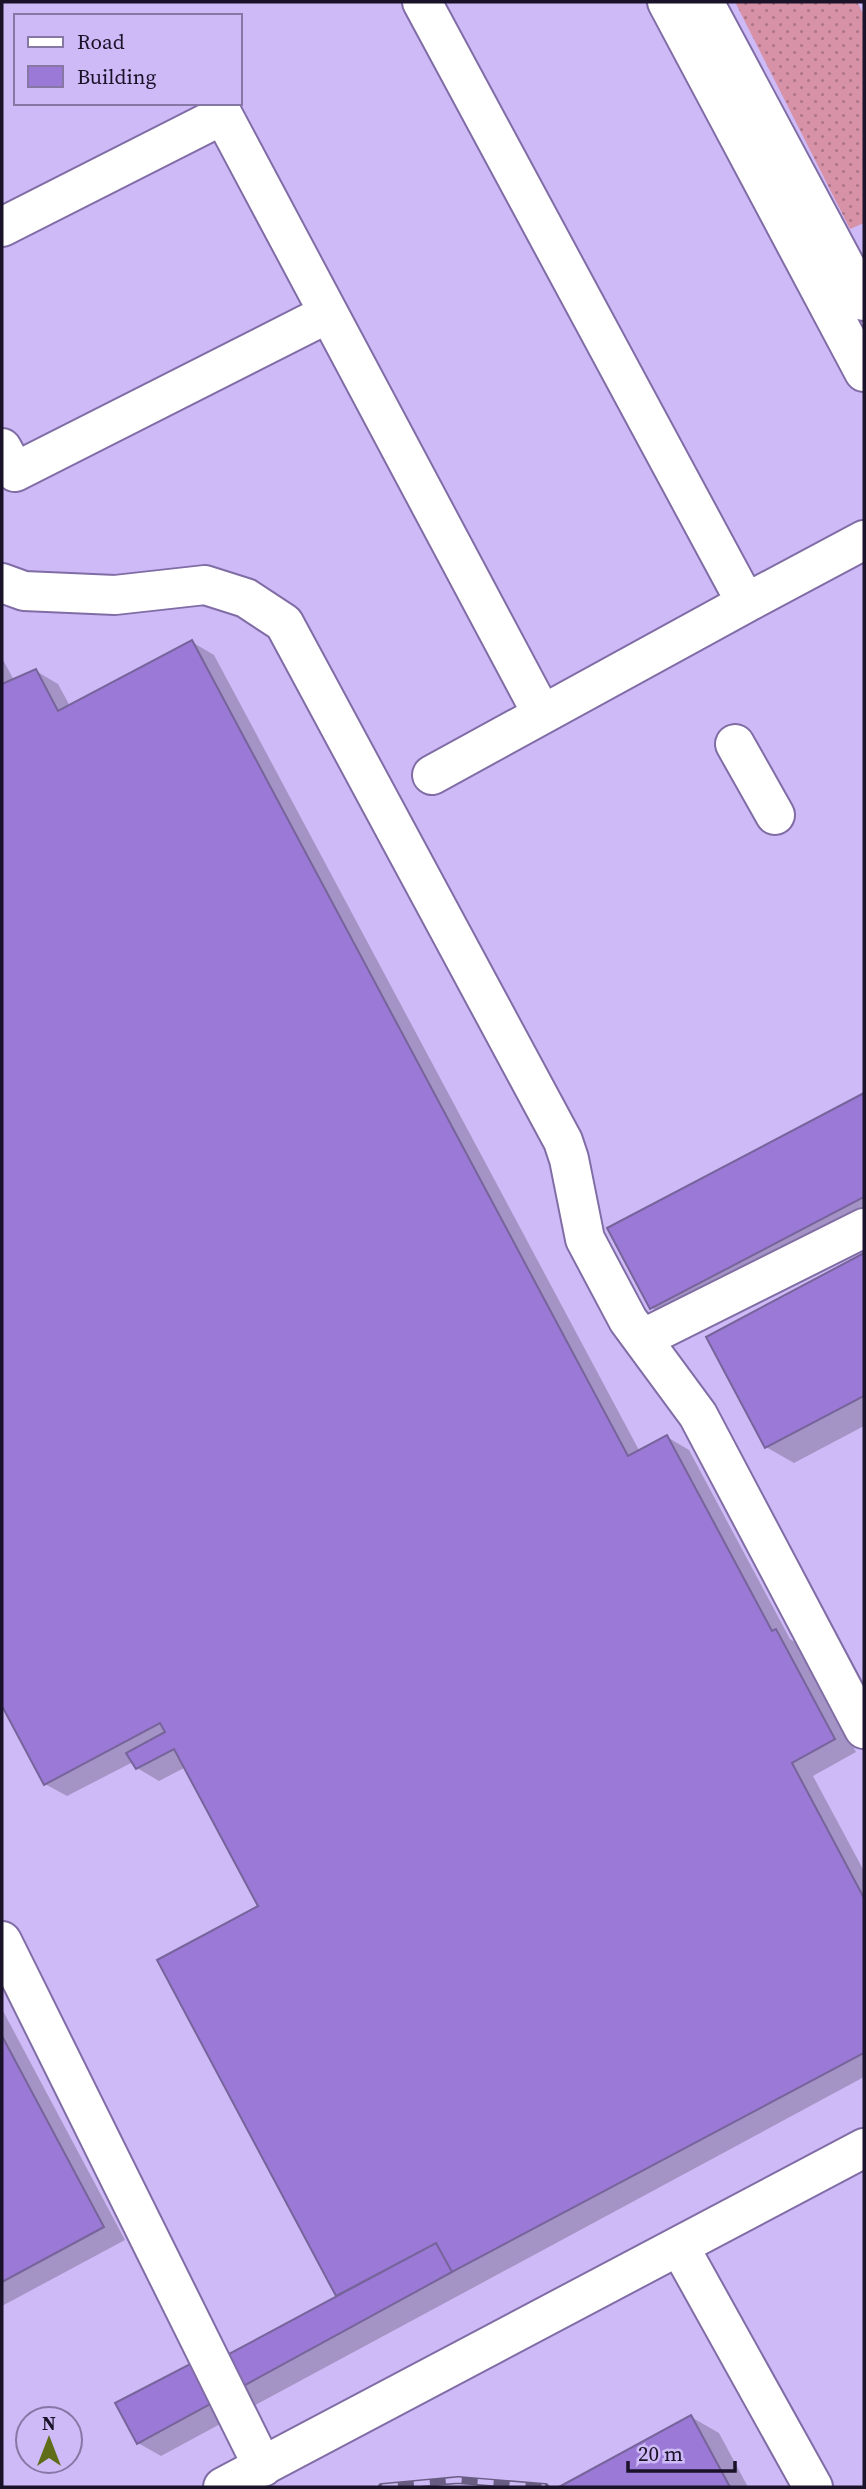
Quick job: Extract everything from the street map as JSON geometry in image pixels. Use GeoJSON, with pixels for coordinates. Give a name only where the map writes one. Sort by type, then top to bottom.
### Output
{"type":"FeatureCollection","features":[{"type":"Feature","properties":{"kind":"lane"},"geometry":{"type":"LineString","coordinates":[[422,2],[746,603]]}},
{"type":"Feature","properties":{"kind":"lane"},"geometry":{"type":"LineString","coordinates":[[667,2],[864,372]]}},
{"type":"Feature","properties":{"kind":"lane"},"geometry":{"type":"LineString","coordinates":[[704,2],[864,301]]}},
{"type":"Feature","properties":{"kind":"lane"},"geometry":{"type":"LineString","coordinates":[[2,227],[223,114],[542,714]]}},
{"type":"Feature","properties":{"kind":"lane"},"geometry":{"type":"LineString","coordinates":[[2,448],[15,472],[327,314]]}},
{"type":"Feature","properties":{"kind":"lane"},"geometry":{"type":"LineString","coordinates":[[432,775],[864,540]]}},
{"type":"Feature","properties":{"kind":"lane"},"geometry":{"type":"LineString","coordinates":[[2,583],[24,591],[115,595],[205,585],[246,598],[284,623],[563,1142],[585,1239],[628,1320],[698,1415],[864,1729]]}},
{"type":"Feature","properties":{"kind":"lane"},"geometry":{"type":"LineString","coordinates":[[735,744],[775,815]]}},
{"type":"Feature","properties":{"kind":"lane"},"geometry":{"type":"LineString","coordinates":[[642,1339],[864,1228]]}},
{"type":"Feature","properties":{"kind":"lane"},"geometry":{"type":"LineString","coordinates":[[2,1941],[263,2467]]}},
{"type":"Feature","properties":{"kind":"lane"},"geometry":{"type":"LineString","coordinates":[[223,2487],[864,2148]]}},
{"type":"Feature","properties":{"kind":"lane"},"geometry":{"type":"LineString","coordinates":[[680,2245],[813,2487]]}},
{"type":"Feature","properties":{"kind":"shaded area"},"geometry":{"type":"Polygon","coordinates":[[[735,2],[857,2],[864,15],[864,223],[850,229],[735,2]]]}},
{"type":"Feature","properties":{"kind":"building"},"geometry":{"type":"Polygon","coordinates":[[[192,640],[628,1456],[667,1435],[772,1631],[776,1629],[835,1739],[792,1763],[864,1898],[864,2053],[452,2272],[436,2243],[336,2296],[157,1960],[258,1906],[174,1749],[136,1769],[126,1753],[165,1732],[160,1723],[44,1785],[2,1706],[2,684],[36,669],[58,711],[192,640]]]}},
{"type":"Feature","properties":{"kind":"building"},"geometry":{"type":"Polygon","coordinates":[[[864,1093],[864,1197],[650,1309],[607,1228],[864,1093]]]}},
{"type":"Feature","properties":{"kind":"building"},"geometry":{"type":"Polygon","coordinates":[[[864,1253],[864,1396],[765,1448],[706,1337],[864,1253]]]}},
{"type":"Feature","properties":{"kind":"building"},"geometry":{"type":"Polygon","coordinates":[[[2,2036],[104,2227],[2,2282],[2,2036]]]}},
{"type":"Feature","properties":{"kind":"building"},"geometry":{"type":"Polygon","coordinates":[[[436,2243],[452,2272],[137,2444],[115,2403],[196,2361],[201,2369],[436,2243]]]}},
{"type":"Feature","properties":{"kind":"building"},"geometry":{"type":"Polygon","coordinates":[[[691,2415],[730,2487],[559,2487],[691,2415]]]}},
{"type":"Feature","properties":{"kind":"railway"},"geometry":{"type":"LineString","coordinates":[[382,2487],[458,2480],[545,2487]]}}]}
